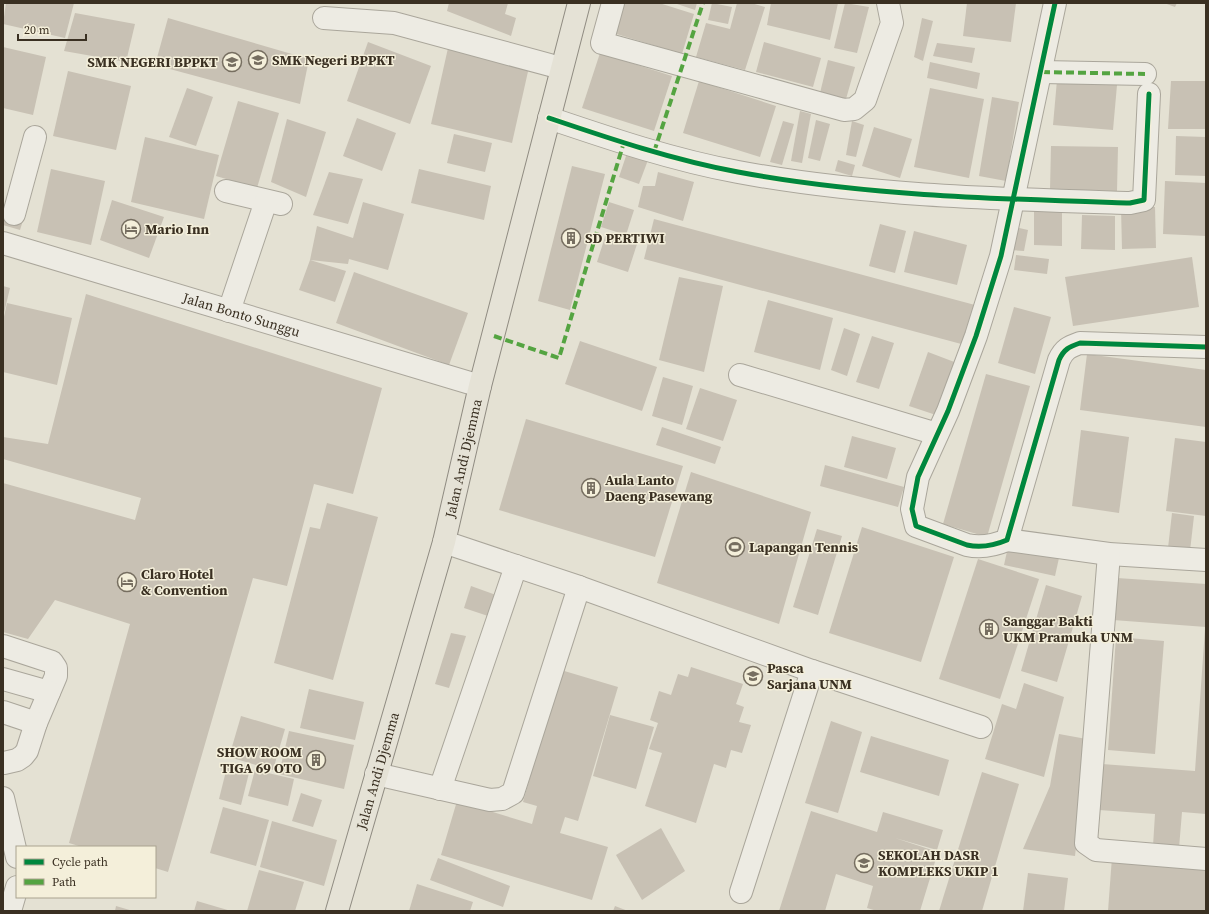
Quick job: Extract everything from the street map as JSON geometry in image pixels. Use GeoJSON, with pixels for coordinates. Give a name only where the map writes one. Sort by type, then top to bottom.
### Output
{"type":"FeatureCollection","features":[{"type":"Feature","properties":{"kind":"main road","name":"Jalan Andi Djemma"},"geometry":{"type":"LineString","coordinates":[[337,911],[444,542],[480,386],[579,3]]}},
{"type":"Feature","properties":{"kind":"street"},"geometry":{"type":"LineString","coordinates":[[613,3],[602,43],[844,110],[854,109],[865,100],[892,23],[890,4]]}},
{"type":"Feature","properties":{"kind":"street"},"geometry":{"type":"LineString","coordinates":[[1055,3],[1042,72],[1001,256],[976,336],[948,411],[918,477],[912,508],[916,526],[967,546],[984,547],[996,545],[1007,540],[1109,554],[1206,560]]}},
{"type":"Feature","properties":{"kind":"street"},"geometry":{"type":"LineString","coordinates":[[324,18],[394,23],[561,68]]}},
{"type":"Feature","properties":{"kind":"street"},"geometry":{"type":"LineString","coordinates":[[549,118],[654,152],[737,172],[836,187],[912,194],[1013,199],[1130,203],[1144,200],[1147,84],[1042,72]]}},
{"type":"Feature","properties":{"kind":"street"},"geometry":{"type":"LineString","coordinates":[[8,232],[35,137]]}},
{"type":"Feature","properties":{"kind":"street"},"geometry":{"type":"LineString","coordinates":[[226,191],[274,202],[229,311]]}},
{"type":"Feature","properties":{"kind":"street","name":"Jalan Bonto Sunggu"},"geometry":{"type":"LineString","coordinates":[[8,232],[229,311],[480,386]]}},
{"type":"Feature","properties":{"kind":"street"},"geometry":{"type":"LineString","coordinates":[[1007,540],[1063,351],[1080,343],[1206,347]]}},
{"type":"Feature","properties":{"kind":"street"},"geometry":{"type":"LineString","coordinates":[[740,375],[938,434]]}},
{"type":"Feature","properties":{"kind":"street"},"geometry":{"type":"LineString","coordinates":[[444,542],[579,587],[812,671],[981,727]]}},
{"type":"Feature","properties":{"kind":"street"},"geometry":{"type":"LineString","coordinates":[[1109,554],[1086,843],[1096,850],[1206,859]]}},
{"type":"Feature","properties":{"kind":"street"},"geometry":{"type":"LineString","coordinates":[[440,789],[516,566]]}},
{"type":"Feature","properties":{"kind":"street"},"geometry":{"type":"LineString","coordinates":[[376,774],[490,800],[502,799],[513,793],[579,587]]}},
{"type":"Feature","properties":{"kind":"street"},"geometry":{"type":"LineString","coordinates":[[3,646],[52,662],[56,668],[56,676],[36,722],[27,751],[23,756],[3,766]]}},
{"type":"Feature","properties":{"kind":"street"},"geometry":{"type":"LineString","coordinates":[[741,892],[812,671]]}},
{"type":"Feature","properties":{"kind":"street"},"geometry":{"type":"LineString","coordinates":[[3,679],[49,692]]}},
{"type":"Feature","properties":{"kind":"street"},"geometry":{"type":"LineString","coordinates":[[3,712],[36,722]]}},
{"type":"Feature","properties":{"kind":"street"},"geometry":{"type":"LineString","coordinates":[[3,798],[16,853]]}},
{"type":"Feature","properties":{"kind":"street"},"geometry":{"type":"LineString","coordinates":[[3,881],[16,887]]}},
{"type":"Feature","properties":{"kind":"street"},"geometry":{"type":"LineString","coordinates":[[10,911],[16,890]]}},
{"type":"Feature","properties":{"kind":"building"},"geometry":{"type":"Polygon","coordinates":[[[6,3],[74,3],[65,38],[3,24],[6,3]]]}},
{"type":"Feature","properties":{"kind":"building"},"geometry":{"type":"Polygon","coordinates":[[[449,3],[508,3],[505,14],[516,18],[511,36],[447,11],[449,3]]]}},
{"type":"Feature","properties":{"kind":"building"},"geometry":{"type":"Polygon","coordinates":[[[619,3],[659,3],[694,14],[682,54],[610,32],[619,3]]]}},
{"type":"Feature","properties":{"kind":"building"},"geometry":{"type":"Polygon","coordinates":[[[674,3],[697,3],[695,10],[674,3]]]}},
{"type":"Feature","properties":{"kind":"building"},"geometry":{"type":"Polygon","coordinates":[[[712,3],[732,7],[728,24],[708,20],[712,3]]]}},
{"type":"Feature","properties":{"kind":"building"},"geometry":{"type":"Polygon","coordinates":[[[737,3],[751,3],[765,7],[745,70],[696,57],[706,23],[730,29],[737,3]]]}},
{"type":"Feature","properties":{"kind":"building"},"geometry":{"type":"Polygon","coordinates":[[[771,3],[838,3],[830,40],[767,25],[771,3]]]}},
{"type":"Feature","properties":{"kind":"building"},"geometry":{"type":"Polygon","coordinates":[[[845,3],[869,7],[857,53],[834,48],[845,3]]]}},
{"type":"Feature","properties":{"kind":"building"},"geometry":{"type":"Polygon","coordinates":[[[967,3],[1016,3],[1011,42],[963,36],[967,3]]]}},
{"type":"Feature","properties":{"kind":"building"},"geometry":{"type":"Polygon","coordinates":[[[1164,3],[1177,3],[1175,7],[1164,3]]]}},
{"type":"Feature","properties":{"kind":"building","name":"SMK NEGERI BPPKT"},"geometry":{"type":"Polygon","coordinates":[[[75,13],[135,24],[126,62],[64,51],[75,13]]]}},
{"type":"Feature","properties":{"kind":"building","name":"SMK NEGERI BPPKT"},"geometry":{"type":"Polygon","coordinates":[[[168,18],[309,59],[300,104],[155,65],[168,18]]]}},
{"type":"Feature","properties":{"kind":"building"},"geometry":{"type":"Polygon","coordinates":[[[922,18],[933,21],[923,61],[914,57],[922,18]]]}},
{"type":"Feature","properties":{"kind":"building"},"geometry":{"type":"Polygon","coordinates":[[[368,42],[431,66],[410,124],[347,101],[368,42]]]}},
{"type":"Feature","properties":{"kind":"building"},"geometry":{"type":"Polygon","coordinates":[[[764,42],[821,58],[813,87],[756,72],[764,42]]]}},
{"type":"Feature","properties":{"kind":"building"},"geometry":{"type":"Polygon","coordinates":[[[937,43],[975,48],[972,63],[933,56],[937,43]]]}},
{"type":"Feature","properties":{"kind":"building"},"geometry":{"type":"Polygon","coordinates":[[[3,47],[46,57],[33,115],[3,108],[3,47]]]}},
{"type":"Feature","properties":{"kind":"building"},"geometry":{"type":"Polygon","coordinates":[[[448,48],[529,67],[512,143],[431,124],[448,48]]]}},
{"type":"Feature","properties":{"kind":"building"},"geometry":{"type":"Polygon","coordinates":[[[600,53],[672,76],[654,131],[582,108],[600,53]]]}},
{"type":"Feature","properties":{"kind":"building"},"geometry":{"type":"Polygon","coordinates":[[[828,60],[855,67],[846,99],[820,93],[828,60]]]}},
{"type":"Feature","properties":{"kind":"building"},"geometry":{"type":"Polygon","coordinates":[[[930,62],[980,73],[977,89],[927,78],[930,62]]]}},
{"type":"Feature","properties":{"kind":"building"},"geometry":{"type":"Polygon","coordinates":[[[68,71],[131,86],[116,150],[53,136],[68,71]]]}},
{"type":"Feature","properties":{"kind":"building"},"geometry":{"type":"Polygon","coordinates":[[[1057,80],[1117,85],[1113,130],[1053,125],[1057,80]]]}},
{"type":"Feature","properties":{"kind":"building"},"geometry":{"type":"Polygon","coordinates":[[[699,81],[776,106],[760,157],[683,133],[699,81]]]}},
{"type":"Feature","properties":{"kind":"building"},"geometry":{"type":"Polygon","coordinates":[[[1171,81],[1206,81],[1206,129],[1168,129],[1171,81]]]}},
{"type":"Feature","properties":{"kind":"building"},"geometry":{"type":"Polygon","coordinates":[[[187,88],[213,97],[196,146],[169,137],[187,88]]]}},
{"type":"Feature","properties":{"kind":"building"},"geometry":{"type":"Polygon","coordinates":[[[930,88],[984,99],[969,178],[914,167],[930,88]]]}},
{"type":"Feature","properties":{"kind":"building"},"geometry":{"type":"Polygon","coordinates":[[[992,97],[1019,102],[1006,181],[979,176],[992,97]]]}},
{"type":"Feature","properties":{"kind":"building"},"geometry":{"type":"Polygon","coordinates":[[[238,101],[279,113],[257,188],[216,176],[238,101]]]}},
{"type":"Feature","properties":{"kind":"building"},"geometry":{"type":"Polygon","coordinates":[[[800,111],[811,114],[802,163],[791,161],[800,111]]]}},
{"type":"Feature","properties":{"kind":"building"},"geometry":{"type":"Polygon","coordinates":[[[357,118],[396,133],[382,171],[343,156],[357,118]]]}},
{"type":"Feature","properties":{"kind":"building"},"geometry":{"type":"Polygon","coordinates":[[[287,119],[326,132],[306,197],[271,182],[287,119]]]}},
{"type":"Feature","properties":{"kind":"building"},"geometry":{"type":"Polygon","coordinates":[[[816,120],[830,124],[820,161],[808,158],[816,120]]]}},
{"type":"Feature","properties":{"kind":"building"},"geometry":{"type":"Polygon","coordinates":[[[783,121],[794,124],[782,165],[770,162],[783,121]]]}},
{"type":"Feature","properties":{"kind":"building"},"geometry":{"type":"Polygon","coordinates":[[[852,121],[864,125],[856,157],[846,155],[852,121]]]}},
{"type":"Feature","properties":{"kind":"building"},"geometry":{"type":"Polygon","coordinates":[[[874,127],[912,139],[900,178],[862,166],[874,127]]]}},
{"type":"Feature","properties":{"kind":"building"},"geometry":{"type":"Polygon","coordinates":[[[454,134],[492,143],[485,172],[447,163],[454,134]]]}},
{"type":"Feature","properties":{"kind":"building"},"geometry":{"type":"Polygon","coordinates":[[[1176,136],[1206,137],[1206,176],[1175,175],[1176,136]]]}},
{"type":"Feature","properties":{"kind":"building"},"geometry":{"type":"Polygon","coordinates":[[[145,137],[219,155],[204,219],[131,202],[145,137]]]}},
{"type":"Feature","properties":{"kind":"building"},"geometry":{"type":"Polygon","coordinates":[[[1051,146],[1118,147],[1117,191],[1050,190],[1051,146]]]}},
{"type":"Feature","properties":{"kind":"building"},"geometry":{"type":"Polygon","coordinates":[[[627,153],[648,160],[639,184],[619,177],[627,153]]]}},
{"type":"Feature","properties":{"kind":"building"},"geometry":{"type":"Polygon","coordinates":[[[838,160],[855,165],[852,176],[835,171],[838,160]]]}},
{"type":"Feature","properties":{"kind":"building","name":"SD PERTIWI"},"geometry":{"type":"Polygon","coordinates":[[[572,166],[605,174],[570,310],[538,301],[572,166]]]}},
{"type":"Feature","properties":{"kind":"building"},"geometry":{"type":"Polygon","coordinates":[[[51,169],[105,181],[91,245],[37,232],[51,169]]]}},
{"type":"Feature","properties":{"kind":"building"},"geometry":{"type":"Polygon","coordinates":[[[419,169],[491,186],[484,220],[411,203],[419,169]]]}},
{"type":"Feature","properties":{"kind":"building"},"geometry":{"type":"Polygon","coordinates":[[[329,172],[363,179],[348,224],[313,215],[329,172]]]}},
{"type":"Feature","properties":{"kind":"building"},"geometry":{"type":"Polygon","coordinates":[[[658,172],[694,182],[683,221],[638,207],[643,186],[655,186],[658,172]]]}},
{"type":"Feature","properties":{"kind":"building"},"geometry":{"type":"Polygon","coordinates":[[[1165,181],[1206,183],[1206,236],[1163,234],[1165,181]]]}},
{"type":"Feature","properties":{"kind":"building","name":"Mario Inn"},"geometry":{"type":"Polygon","coordinates":[[[112,200],[164,217],[149,258],[100,240],[112,200]]]}},
{"type":"Feature","properties":{"kind":"building"},"geometry":{"type":"Polygon","coordinates":[[[363,202],[404,214],[388,270],[349,259],[348,264],[310,260],[317,226],[353,238],[363,202]]]}},
{"type":"Feature","properties":{"kind":"building"},"geometry":{"type":"Polygon","coordinates":[[[609,202],[634,210],[626,235],[601,227],[609,202]]]}},
{"type":"Feature","properties":{"kind":"building"},"geometry":{"type":"Polygon","coordinates":[[[1155,207],[1156,248],[1122,249],[1121,208],[1155,207]]]}},
{"type":"Feature","properties":{"kind":"building"},"geometry":{"type":"Polygon","coordinates":[[[3,210],[24,217],[20,230],[3,225],[3,210]]]}},
{"type":"Feature","properties":{"kind":"building"},"geometry":{"type":"Polygon","coordinates":[[[1034,211],[1062,211],[1062,246],[1034,245],[1034,211]]]}},
{"type":"Feature","properties":{"kind":"building"},"geometry":{"type":"Polygon","coordinates":[[[1082,215],[1115,216],[1115,250],[1081,249],[1082,215]]]}},
{"type":"Feature","properties":{"kind":"building"},"geometry":{"type":"Polygon","coordinates":[[[654,219],[975,305],[965,345],[644,259],[654,219]]]}},
{"type":"Feature","properties":{"kind":"building"},"geometry":{"type":"Polygon","coordinates":[[[880,224],[906,231],[895,273],[869,266],[880,224]]]}},
{"type":"Feature","properties":{"kind":"building"},"geometry":{"type":"Polygon","coordinates":[[[1015,227],[1028,230],[1024,251],[1010,250],[1015,227]]]}},
{"type":"Feature","properties":{"kind":"building"},"geometry":{"type":"Polygon","coordinates":[[[914,231],[967,245],[957,285],[904,272],[914,231]]]}},
{"type":"Feature","properties":{"kind":"building"},"geometry":{"type":"Polygon","coordinates":[[[606,234],[637,244],[628,272],[597,262],[606,234]]]}},
{"type":"Feature","properties":{"kind":"building"},"geometry":{"type":"Polygon","coordinates":[[[1016,255],[1049,259],[1047,274],[1014,270],[1016,255]]]}},
{"type":"Feature","properties":{"kind":"building"},"geometry":{"type":"Polygon","coordinates":[[[1192,257],[1199,307],[1073,326],[1065,277],[1192,257]]]}},
{"type":"Feature","properties":{"kind":"building"},"geometry":{"type":"Polygon","coordinates":[[[310,260],[346,271],[335,302],[299,290],[310,260]]]}},
{"type":"Feature","properties":{"kind":"building"},"geometry":{"type":"Polygon","coordinates":[[[354,272],[468,313],[449,365],[336,323],[354,272]]]}},
{"type":"Feature","properties":{"kind":"building"},"geometry":{"type":"Polygon","coordinates":[[[679,277],[723,286],[704,372],[659,360],[679,277]]]}},
{"type":"Feature","properties":{"kind":"building"},"geometry":{"type":"Polygon","coordinates":[[[3,286],[10,288],[4,313],[3,313],[3,286]]]}},
{"type":"Feature","properties":{"kind":"building","name":"Claro Hotel & Convention"},"geometry":{"type":"Polygon","coordinates":[[[86,294],[382,388],[353,494],[314,484],[287,586],[253,578],[168,872],[156,868],[156,846],[79,846],[69,843],[130,624],[55,600],[28,639],[3,632],[3,483],[135,520],[141,498],[3,459],[3,437],[48,444],[86,294]]]}},
{"type":"Feature","properties":{"kind":"building"},"geometry":{"type":"Polygon","coordinates":[[[768,300],[833,318],[820,370],[754,352],[768,300]]]}},
{"type":"Feature","properties":{"kind":"building"},"geometry":{"type":"Polygon","coordinates":[[[7,303],[72,318],[57,385],[3,372],[3,321],[7,303]]]}},
{"type":"Feature","properties":{"kind":"building"},"geometry":{"type":"Polygon","coordinates":[[[1014,307],[1051,317],[1035,374],[998,363],[1014,307]]]}},
{"type":"Feature","properties":{"kind":"building"},"geometry":{"type":"Polygon","coordinates":[[[844,328],[860,334],[847,376],[831,370],[844,328]]]}},
{"type":"Feature","properties":{"kind":"building"},"geometry":{"type":"Polygon","coordinates":[[[872,336],[894,343],[879,389],[856,382],[872,336]]]}},
{"type":"Feature","properties":{"kind":"building"},"geometry":{"type":"Polygon","coordinates":[[[580,341],[657,367],[642,411],[565,384],[580,341]]]}},
{"type":"Feature","properties":{"kind":"building"},"geometry":{"type":"Polygon","coordinates":[[[928,352],[957,363],[939,416],[909,406],[928,352]]]}},
{"type":"Feature","properties":{"kind":"building"},"geometry":{"type":"Polygon","coordinates":[[[1087,354],[1206,370],[1206,427],[1080,410],[1087,354]]]}},
{"type":"Feature","properties":{"kind":"building"},"geometry":{"type":"Polygon","coordinates":[[[986,374],[1030,386],[987,537],[943,524],[986,374]]]}},
{"type":"Feature","properties":{"kind":"building"},"geometry":{"type":"Polygon","coordinates":[[[663,377],[693,386],[682,425],[652,416],[663,377]]]}},
{"type":"Feature","properties":{"kind":"building"},"geometry":{"type":"Polygon","coordinates":[[[700,388],[737,400],[723,441],[686,429],[700,388]]]}},
{"type":"Feature","properties":{"kind":"building","name":"Aula Lanto Daeng Pasewang"},"geometry":{"type":"Polygon","coordinates":[[[526,419],[683,466],[655,557],[499,510],[526,419]]]}},
{"type":"Feature","properties":{"kind":"building"},"geometry":{"type":"Polygon","coordinates":[[[662,427],[721,447],[715,464],[656,445],[662,427]]]}},
{"type":"Feature","properties":{"kind":"building"},"geometry":{"type":"Polygon","coordinates":[[[1081,430],[1129,437],[1119,513],[1072,506],[1081,430]]]}},
{"type":"Feature","properties":{"kind":"building"},"geometry":{"type":"Polygon","coordinates":[[[852,436],[896,448],[887,479],[844,467],[852,436]]]}},
{"type":"Feature","properties":{"kind":"building"},"geometry":{"type":"Polygon","coordinates":[[[1175,438],[1206,442],[1206,516],[1166,511],[1175,438]]]}},
{"type":"Feature","properties":{"kind":"building"},"geometry":{"type":"Polygon","coordinates":[[[825,465],[904,487],[898,507],[820,486],[825,465]]]}},
{"type":"Feature","properties":{"kind":"building","name":"Lapangan Tennis"},"geometry":{"type":"Polygon","coordinates":[[[691,472],[811,512],[779,624],[657,583],[691,472]]]}},
{"type":"Feature","properties":{"kind":"building"},"geometry":{"type":"Polygon","coordinates":[[[327,503],[378,517],[333,680],[274,663],[310,527],[320,529],[327,503]]]}},
{"type":"Feature","properties":{"kind":"building"},"geometry":{"type":"Polygon","coordinates":[[[1172,513],[1194,516],[1190,551],[1168,548],[1172,513]]]}},
{"type":"Feature","properties":{"kind":"building","name":"Lapangan Tennis"},"geometry":{"type":"Polygon","coordinates":[[[862,527],[954,557],[921,662],[829,633],[862,527]]]}},
{"type":"Feature","properties":{"kind":"building"},"geometry":{"type":"Polygon","coordinates":[[[817,529],[842,536],[818,615],[793,607],[817,529]]]}},
{"type":"Feature","properties":{"kind":"building"},"geometry":{"type":"Polygon","coordinates":[[[1008,547],[1059,558],[1055,576],[1004,565],[1008,547]]]}},
{"type":"Feature","properties":{"kind":"building","name":"Sanggar Bakti UKM Pramuka UNM"},"geometry":{"type":"Polygon","coordinates":[[[978,559],[1039,579],[1000,699],[939,679],[978,559]]]}},
{"type":"Feature","properties":{"kind":"building"},"geometry":{"type":"Polygon","coordinates":[[[1117,578],[1206,584],[1206,627],[1113,620],[1117,578]]]}},
{"type":"Feature","properties":{"kind":"building","name":"Sanggar Bakti UKM Pramuka UNM"},"geometry":{"type":"Polygon","coordinates":[[[1046,585],[1082,596],[1057,682],[1021,671],[1046,585]]]}},
{"type":"Feature","properties":{"kind":"building"},"geometry":{"type":"Polygon","coordinates":[[[471,586],[496,595],[488,616],[464,608],[471,586]]]}},
{"type":"Feature","properties":{"kind":"building"},"geometry":{"type":"Polygon","coordinates":[[[1205,629],[1206,814],[1182,812],[1179,848],[1153,846],[1155,814],[1099,810],[1102,764],[1195,771],[1205,629]]]}},
{"type":"Feature","properties":{"kind":"building"},"geometry":{"type":"Polygon","coordinates":[[[451,633],[466,636],[449,688],[435,684],[451,633]]]}},
{"type":"Feature","properties":{"kind":"building"},"geometry":{"type":"Polygon","coordinates":[[[1116,637],[1164,641],[1155,754],[1108,750],[1116,637]]]}},
{"type":"Feature","properties":{"kind":"building"},"geometry":{"type":"Polygon","coordinates":[[[691,667],[743,684],[736,704],[744,707],[739,722],[751,725],[742,753],[731,750],[726,768],[714,764],[696,823],[645,806],[662,753],[649,749],[658,723],[650,720],[659,691],[671,695],[678,674],[688,677],[691,667]]]}},
{"type":"Feature","properties":{"kind":"building"},"geometry":{"type":"Polygon","coordinates":[[[561,670],[618,687],[578,821],[565,817],[560,833],[608,847],[592,900],[441,855],[457,801],[532,824],[537,806],[523,802],[561,670]]]}},
{"type":"Feature","properties":{"kind":"building"},"geometry":{"type":"Polygon","coordinates":[[[1024,683],[1064,697],[1044,777],[985,759],[1002,704],[1016,709],[1024,683]]]}},
{"type":"Feature","properties":{"kind":"building"},"geometry":{"type":"Polygon","coordinates":[[[309,689],[364,702],[355,740],[300,728],[309,689]]]}},
{"type":"Feature","properties":{"kind":"building"},"geometry":{"type":"Polygon","coordinates":[[[610,715],[654,727],[636,789],[593,776],[610,715]]]}},
{"type":"Feature","properties":{"kind":"building"},"geometry":{"type":"Polygon","coordinates":[[[241,716],[285,729],[273,770],[229,757],[241,716]]]}},
{"type":"Feature","properties":{"kind":"building"},"geometry":{"type":"Polygon","coordinates":[[[831,721],[862,732],[838,813],[805,803],[831,721]]]}},
{"type":"Feature","properties":{"kind":"building","name":"SHOW ROOM TIGA 69 OTO"},"geometry":{"type":"Polygon","coordinates":[[[289,731],[354,745],[344,789],[279,774],[289,731]]]}},
{"type":"Feature","properties":{"kind":"building"},"geometry":{"type":"Polygon","coordinates":[[[1059,734],[1092,740],[1082,793],[1075,856],[1023,849],[1050,786],[1059,734]]]}},
{"type":"Feature","properties":{"kind":"building"},"geometry":{"type":"Polygon","coordinates":[[[871,736],[949,760],[939,796],[860,772],[871,736]]]}},
{"type":"Feature","properties":{"kind":"building"},"geometry":{"type":"Polygon","coordinates":[[[228,763],[250,769],[241,805],[219,799],[228,763]]]}},
{"type":"Feature","properties":{"kind":"building"},"geometry":{"type":"Polygon","coordinates":[[[255,770],[294,779],[288,806],[248,796],[255,770]]]}},
{"type":"Feature","properties":{"kind":"building"},"geometry":{"type":"Polygon","coordinates":[[[982,772],[1019,784],[982,911],[939,911],[982,772]]]}},
{"type":"Feature","properties":{"kind":"building"},"geometry":{"type":"Polygon","coordinates":[[[301,793],[322,800],[313,827],[292,821],[301,793]]]}},
{"type":"Feature","properties":{"kind":"building"},"geometry":{"type":"Polygon","coordinates":[[[223,807],[269,820],[256,866],[210,853],[223,807]]]}},
{"type":"Feature","properties":{"kind":"building","name":"SEKOLAH DASR KOMPLEKS UKIP 1"},"geometry":{"type":"Polygon","coordinates":[[[811,811],[877,832],[883,812],[943,830],[937,850],[895,838],[938,852],[920,911],[877,911],[867,908],[873,886],[836,874],[825,911],[779,911],[811,811]]]}},
{"type":"Feature","properties":{"kind":"building"},"geometry":{"type":"Polygon","coordinates":[[[272,821],[337,840],[324,886],[260,867],[272,821]]]}},
{"type":"Feature","properties":{"kind":"building"},"geometry":{"type":"Polygon","coordinates":[[[661,828],[685,871],[642,900],[616,855],[661,828]]]}},
{"type":"Feature","properties":{"kind":"building"},"geometry":{"type":"Polygon","coordinates":[[[1112,857],[1206,864],[1206,911],[1108,911],[1112,857]]]}},
{"type":"Feature","properties":{"kind":"building"},"geometry":{"type":"Polygon","coordinates":[[[438,858],[510,886],[503,907],[430,880],[438,858]]]}},
{"type":"Feature","properties":{"kind":"building"},"geometry":{"type":"Polygon","coordinates":[[[259,870],[304,882],[295,911],[247,911],[259,870]]]}},
{"type":"Feature","properties":{"kind":"building"},"geometry":{"type":"Polygon","coordinates":[[[1028,873],[1068,878],[1064,911],[1023,911],[1028,873]]]}},
{"type":"Feature","properties":{"kind":"building"},"geometry":{"type":"Polygon","coordinates":[[[417,884],[473,902],[470,911],[409,911],[417,884]]]}},
{"type":"Feature","properties":{"kind":"building"},"geometry":{"type":"Polygon","coordinates":[[[197,901],[231,911],[194,911],[197,901]]]}},
{"type":"Feature","properties":{"kind":"building"},"geometry":{"type":"Polygon","coordinates":[[[116,906],[133,911],[115,911],[116,906]]]}},
{"type":"Feature","properties":{"kind":"building"},"geometry":{"type":"Polygon","coordinates":[[[615,906],[628,911],[613,911],[615,906]]]}},
{"type":"Feature","properties":{"kind":"marked path"},"geometry":{"type":"LineString","coordinates":[[654,152],[703,3]]}},
{"type":"Feature","properties":{"kind":"marked path"},"geometry":{"type":"LineString","coordinates":[[1042,72],[1145,74]]}},
{"type":"Feature","properties":{"kind":"marked path"},"geometry":{"type":"LineString","coordinates":[[494,336],[559,358],[624,142]]}},
{"type":"Feature","properties":{"kind":"cycle path"},"geometry":{"type":"LineString","coordinates":[[1055,3],[1001,256],[976,336],[948,411],[918,477],[912,509],[916,526],[972,546],[987,546],[1007,540],[1059,360],[1063,353],[1070,347],[1080,343],[1206,347]]}},
{"type":"Feature","properties":{"kind":"cycle path"},"geometry":{"type":"LineString","coordinates":[[549,118],[666,155],[738,172],[787,180],[933,195],[1130,203],[1144,200],[1149,94]]}},
{"type":"Feature","properties":{"kind":"place","name":"SMK Negeri BPPKT"},"geometry":{"type":"Point","coordinates":[258,60]}},
{"type":"Feature","properties":{"kind":"place","name":"SMK NEGERI BPPKT"},"geometry":{"type":"Point","coordinates":[232,62]}},
{"type":"Feature","properties":{"kind":"place","name":"Mario Inn"},"geometry":{"type":"Point","coordinates":[131,229]}},
{"type":"Feature","properties":{"kind":"place","name":"SD PERTIWI"},"geometry":{"type":"Point","coordinates":[571,238]}},
{"type":"Feature","properties":{"kind":"place","name":"Aula Lanto Daeng Pasewang"},"geometry":{"type":"Point","coordinates":[591,488]}},
{"type":"Feature","properties":{"kind":"place","name":"Lapangan Tennis"},"geometry":{"type":"Point","coordinates":[735,547]}},
{"type":"Feature","properties":{"kind":"place","name":"Claro Hotel & Convention"},"geometry":{"type":"Point","coordinates":[127,582]}},
{"type":"Feature","properties":{"kind":"place","name":"Sanggar Bakti UKM Pramuka UNM"},"geometry":{"type":"Point","coordinates":[989,629]}},
{"type":"Feature","properties":{"kind":"place","name":"Pasca Sarjana UNM"},"geometry":{"type":"Point","coordinates":[753,676]}},
{"type":"Feature","properties":{"kind":"place","name":"SHOW ROOM TIGA 69 OTO"},"geometry":{"type":"Point","coordinates":[316,760]}},
{"type":"Feature","properties":{"kind":"place","name":"SEKOLAH DASR KOMPLEKS UKIP 1"},"geometry":{"type":"Point","coordinates":[864,863]}}]}
